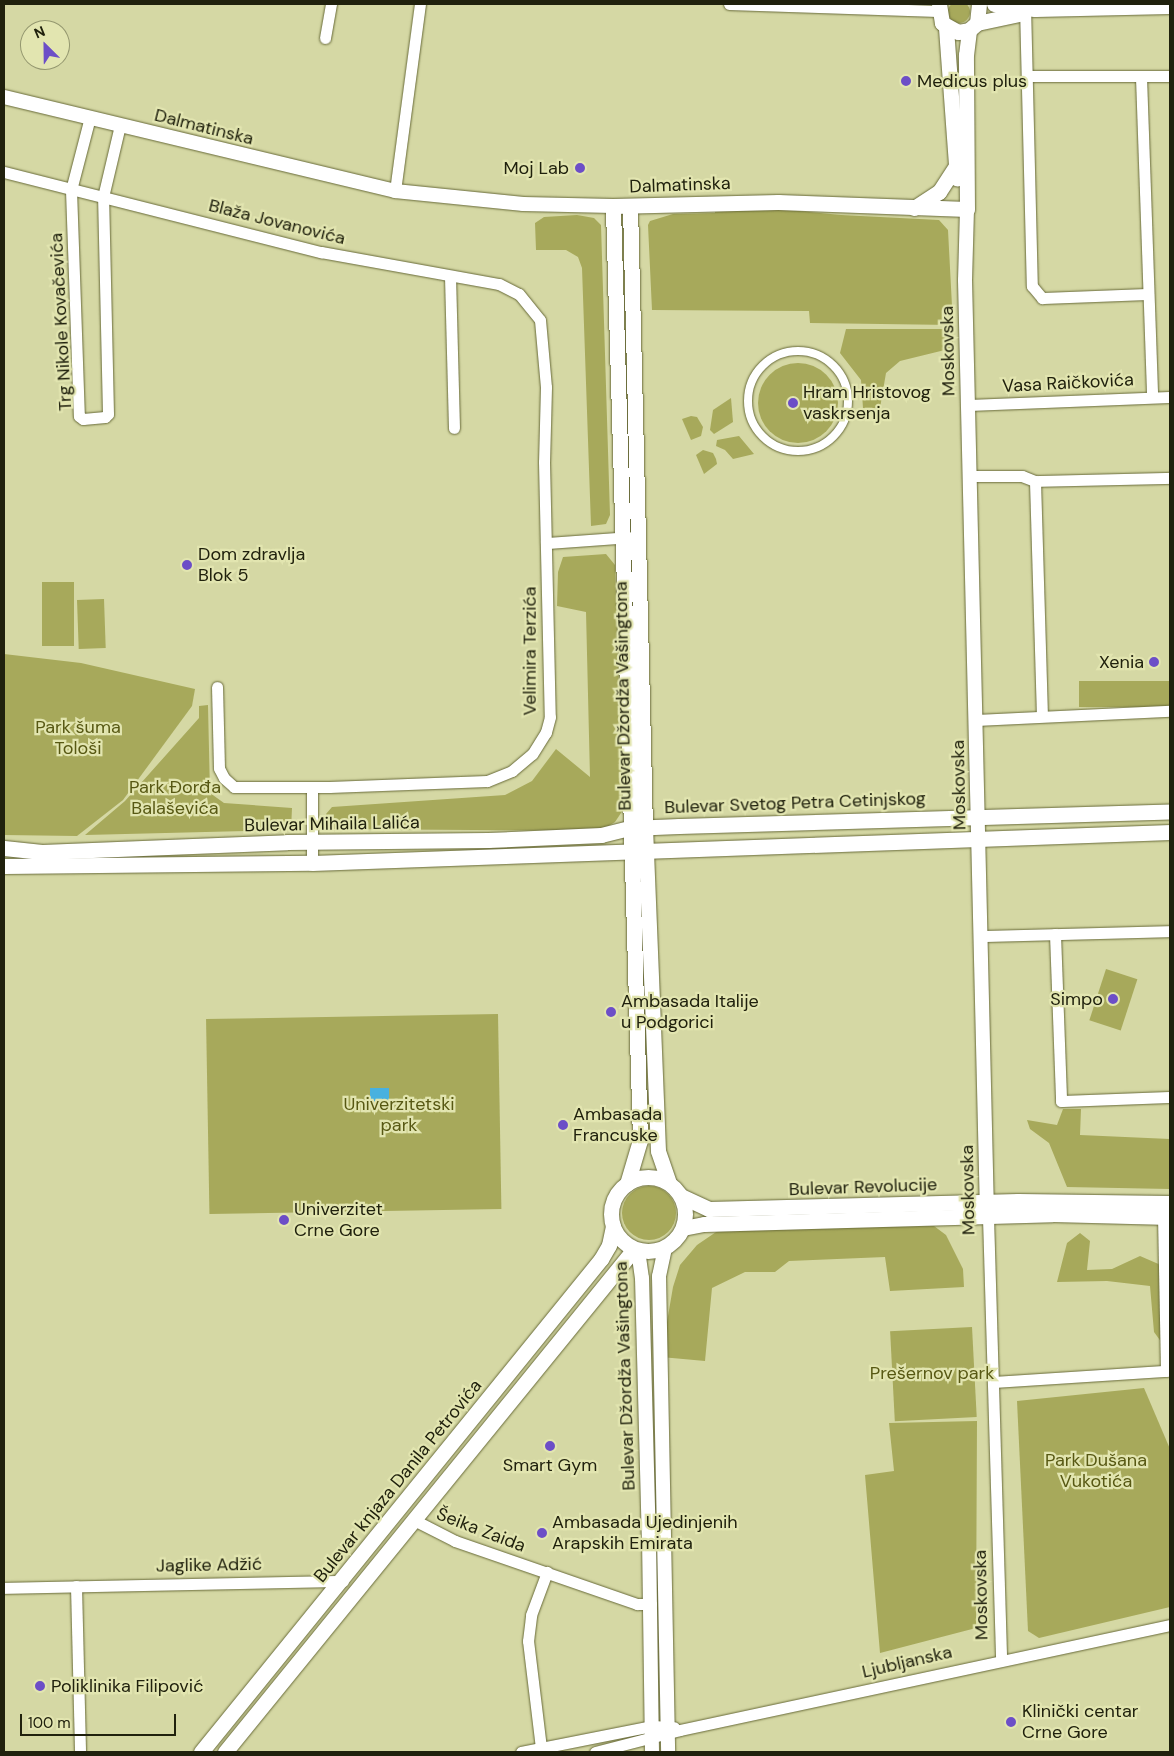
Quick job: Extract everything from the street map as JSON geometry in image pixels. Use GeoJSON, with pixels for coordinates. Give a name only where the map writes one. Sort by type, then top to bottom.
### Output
{"type":"FeatureCollection","features":[{"type":"Feature","properties":{"kind":"main road","name":"Moskovska"},"geometry":{"type":"LineString","coordinates":[[962,209],[966,55],[979,4]]}},
{"type":"Feature","properties":{"kind":"main road"},"geometry":{"type":"LineString","coordinates":[[994,4],[1036,8],[1170,6]]}},
{"type":"Feature","properties":{"kind":"main road"},"geometry":{"type":"LineString","coordinates":[[938,7],[946,28],[958,32],[1036,8]]}},
{"type":"Feature","properties":{"kind":"main road","name":"Moskovska"},"geometry":{"type":"LineString","coordinates":[[946,28],[956,166],[962,209]]}},
{"type":"Feature","properties":{"kind":"main road"},"geometry":{"type":"LineString","coordinates":[[910,209],[939,192],[956,166]]}},
{"type":"Feature","properties":{"kind":"main road","name":"Dalmatinska"},"geometry":{"type":"LineString","coordinates":[[613,206],[778,202],[910,209],[962,209]]}},
{"type":"Feature","properties":{"kind":"main road","name":"Bulevar Džordža Vašingtona"},"geometry":{"type":"LineString","coordinates":[[613,206],[620,538],[658,1151],[669,1183]]}},
{"type":"Feature","properties":{"kind":"main road","name":"Bulevar Džordža Vašingtona"},"geometry":{"type":"LineString","coordinates":[[630,206],[638,537],[637,828]]}},
{"type":"Feature","properties":{"kind":"main road","name":"Bulevar Svetog Petra Cetinjskog"},"geometry":{"type":"LineString","coordinates":[[637,828],[1170,811]]}},
{"type":"Feature","properties":{"kind":"main road","name":"Bulevar Mihaila Lalića"},"geometry":{"type":"LineString","coordinates":[[4,848],[42,852],[312,842],[560,838],[604,835],[637,828]]}},
{"type":"Feature","properties":{"kind":"main road"},"geometry":{"type":"LineString","coordinates":[[638,850],[1170,832]]}},
{"type":"Feature","properties":{"kind":"main road","name":"Bulevar Džordža Vašingtona"},"geometry":{"type":"LineString","coordinates":[[627,1184],[640,1140],[638,850]]}},
{"type":"Feature","properties":{"kind":"main road","name":"Bulevar Mihaila Lalića"},"geometry":{"type":"LineString","coordinates":[[4,866],[312,863],[638,850]]}},
{"type":"Feature","properties":{"kind":"main road"},"geometry":{"type":"LineString","coordinates":[[644,1177],[669,1183],[681,1196],[686,1215],[683,1228],[665,1248],[636,1250],[621,1240],[613,1226],[612,1206],[627,1184],[644,1177]]}},
{"type":"Feature","properties":{"kind":"main road","name":"Bulevar Revolucije"},"geometry":{"type":"LineString","coordinates":[[681,1196],[708,1209],[987,1210],[1113,1213],[1166,1217]]}},
{"type":"Feature","properties":{"kind":"main road","name":"Bulevar Revolucije"},"geometry":{"type":"LineString","coordinates":[[683,1228],[704,1224],[1170,1202]]}},
{"type":"Feature","properties":{"kind":"main road","name":"Bulevar knjaza Danila Petrovića"},"geometry":{"type":"LineString","coordinates":[[201,1752],[343,1581],[601,1259],[608,1245],[613,1226]]}},
{"type":"Feature","properties":{"kind":"main road","name":"Bulevar knjaza Danila Petrovića"},"geometry":{"type":"LineString","coordinates":[[225,1752],[636,1250]]}},
{"type":"Feature","properties":{"kind":"street"},"geometry":{"type":"LineString","coordinates":[[325,38],[331,4]]}},
{"type":"Feature","properties":{"kind":"street"},"geometry":{"type":"LineString","coordinates":[[395,191],[420,4]]}},
{"type":"Feature","properties":{"kind":"street"},"geometry":{"type":"LineString","coordinates":[[729,4],[938,7]]}},
{"type":"Feature","properties":{"kind":"street"},"geometry":{"type":"LineString","coordinates":[[1036,8],[1029,76],[1032,286],[1034,293],[1042,298],[1148,294]]}},
{"type":"Feature","properties":{"kind":"street"},"geometry":{"type":"LineString","coordinates":[[1029,76],[1170,76]]}},
{"type":"Feature","properties":{"kind":"street"},"geometry":{"type":"LineString","coordinates":[[1141,77],[1152,397]]}},
{"type":"Feature","properties":{"kind":"street","name":"Dalmatinska"},"geometry":{"type":"LineString","coordinates":[[4,96],[395,191],[523,204],[613,206]]}},
{"type":"Feature","properties":{"kind":"street"},"geometry":{"type":"LineString","coordinates":[[71,190],[90,117]]}},
{"type":"Feature","properties":{"kind":"street"},"geometry":{"type":"LineString","coordinates":[[103,197],[120,125]]}},
{"type":"Feature","properties":{"kind":"street","name":"Blaža Jovanovića"},"geometry":{"type":"LineString","coordinates":[[4,172],[322,252],[510,288],[535,312]]}},
{"type":"Feature","properties":{"kind":"street","name":"Trg Nikole Kovačevića"},"geometry":{"type":"LineString","coordinates":[[71,190],[80,416],[83,419],[104,418],[108,414],[103,197]]}},
{"type":"Feature","properties":{"kind":"street","name":"Moskovska"},"geometry":{"type":"LineString","coordinates":[[962,209],[971,476],[987,1210],[994,1382],[1001,1659]]}},
{"type":"Feature","properties":{"kind":"street"},"geometry":{"type":"LineString","coordinates":[[450,276],[454,428]]}},
{"type":"Feature","properties":{"kind":"street","name":"Velimira Terzića"},"geometry":{"type":"LineString","coordinates":[[217,686],[219,768],[224,778],[234,787],[312,788],[487,781],[523,763],[546,732],[550,717],[544,462],[546,376],[543,328],[535,312]]}},
{"type":"Feature","properties":{"kind":"street"},"geometry":{"type":"LineString","coordinates":[[802,351],[823,358],[840,374],[845,384],[848,406],[840,428],[822,445],[799,451],[777,447],[762,436],[751,420],[748,398],[752,382],[760,367],[779,354],[802,351]]}},
{"type":"Feature","properties":{"kind":"street","name":"Vasa Raičkovića"},"geometry":{"type":"LineString","coordinates":[[968,405],[1170,397]]}},
{"type":"Feature","properties":{"kind":"street"},"geometry":{"type":"LineString","coordinates":[[971,476],[1022,476],[1035,481],[1170,478]]}},
{"type":"Feature","properties":{"kind":"street"},"geometry":{"type":"LineString","coordinates":[[1035,481],[1042,716],[1170,711]]}},
{"type":"Feature","properties":{"kind":"street"},"geometry":{"type":"LineString","coordinates":[[546,543],[638,537]]}},
{"type":"Feature","properties":{"kind":"street","name":"Moskovska"},"geometry":{"type":"LineString","coordinates":[[976,720],[1042,716]]}},
{"type":"Feature","properties":{"kind":"street"},"geometry":{"type":"LineString","coordinates":[[312,788],[312,863]]}},
{"type":"Feature","properties":{"kind":"street"},"geometry":{"type":"LineString","coordinates":[[982,936],[1170,931]]}},
{"type":"Feature","properties":{"kind":"street"},"geometry":{"type":"LineString","coordinates":[[1055,934],[1061,1101],[1170,1097]]}},
{"type":"Feature","properties":{"kind":"street"},"geometry":{"type":"LineString","coordinates":[[994,1382],[1166,1371],[1166,1217]]}},
{"type":"Feature","properties":{"kind":"street","name":"Bulevar Džordža Vašingtona"},"geometry":{"type":"LineString","coordinates":[[665,1248],[659,1276],[673,1730],[668,1752]]}},
{"type":"Feature","properties":{"kind":"street","name":"Bulevar Džordža Vašingtona"},"geometry":{"type":"LineString","coordinates":[[636,1250],[642,1278],[651,1604],[651,1739]]}},
{"type":"Feature","properties":{"kind":"street","name":"Šeika Zaida"},"geometry":{"type":"LineString","coordinates":[[414,1520],[454,1541],[637,1604],[651,1604]]}},
{"type":"Feature","properties":{"kind":"street"},"geometry":{"type":"LineString","coordinates":[[541,1748],[528,1642],[532,1615],[547,1572]]}},
{"type":"Feature","properties":{"kind":"street","name":"Jaglike Adžić"},"geometry":{"type":"LineString","coordinates":[[4,1588],[343,1581]]}},
{"type":"Feature","properties":{"kind":"street"},"geometry":{"type":"LineString","coordinates":[[76,1586],[80,1752]]}},
{"type":"Feature","properties":{"kind":"street","name":"Ljubljanska"},"geometry":{"type":"LineString","coordinates":[[651,1739],[673,1730],[1001,1659],[1170,1625]]}},
{"type":"Feature","properties":{"kind":"street"},"geometry":{"type":"LineString","coordinates":[[521,1752],[541,1748],[651,1739]]}},
{"type":"Feature","properties":{"kind":"street"},"geometry":{"type":"LineString","coordinates":[[595,1752],[651,1739]]}},
{"type":"Feature","properties":{"kind":"green space"},"geometry":{"type":"Polygon","coordinates":[[[959,1],[967,4],[970,12],[967,20],[959,23],[951,20],[948,12],[951,4],[959,1]]]}},
{"type":"Feature","properties":{"kind":"green space"},"geometry":{"type":"Polygon","coordinates":[[[758,207],[841,215],[939,220],[948,230],[953,325],[810,323],[809,311],[652,310],[648,225],[650,221],[673,214],[715,213],[715,208],[758,207]]]}},
{"type":"Feature","properties":{"kind":"green space"},"geometry":{"type":"Polygon","coordinates":[[[577,215],[594,218],[601,225],[610,515],[606,524],[591,526],[582,268],[578,257],[566,250],[536,250],[535,223],[544,217],[577,215]]]}},
{"type":"Feature","properties":{"kind":"green space"},"geometry":{"type":"Polygon","coordinates":[[[846,329],[953,329],[953,348],[900,361],[886,373],[880,408],[863,408],[861,380],[840,353],[846,329]]]}},
{"type":"Feature","properties":{"kind":"green space"},"geometry":{"type":"Polygon","coordinates":[[[790,363],[806,363],[827,374],[838,395],[838,411],[827,432],[806,443],[790,443],[776,437],[764,425],[758,411],[758,395],[764,381],[776,369],[790,363]]]}},
{"type":"Feature","properties":{"kind":"green space"},"geometry":{"type":"Polygon","coordinates":[[[731,398],[733,422],[714,434],[710,430],[713,410],[731,398]]]}},
{"type":"Feature","properties":{"kind":"green space"},"geometry":{"type":"Polygon","coordinates":[[[691,416],[697,417],[703,427],[701,436],[691,440],[682,419],[691,416]]]}},
{"type":"Feature","properties":{"kind":"green space"},"geometry":{"type":"Polygon","coordinates":[[[739,436],[754,454],[733,459],[725,450],[716,446],[717,440],[739,436]]]}},
{"type":"Feature","properties":{"kind":"green space"},"geometry":{"type":"Polygon","coordinates":[[[703,450],[713,453],[717,464],[704,474],[696,455],[703,450]]]}},
{"type":"Feature","properties":{"kind":"green space"},"geometry":{"type":"Polygon","coordinates":[[[606,554],[615,565],[623,810],[615,822],[600,831],[331,829],[326,814],[332,807],[505,795],[532,781],[556,749],[590,777],[586,612],[557,606],[558,572],[563,557],[606,554]]]}},
{"type":"Feature","properties":{"kind":"green space"},"geometry":{"type":"Polygon","coordinates":[[[42,582],[74,582],[74,646],[42,646],[42,582]]]}},
{"type":"Feature","properties":{"kind":"green space"},"geometry":{"type":"Polygon","coordinates":[[[104,599],[106,648],[79,649],[77,600],[104,599]]]}},
{"type":"Feature","properties":{"kind":"green space","name":"Park šuma Tološi"},"geometry":{"type":"Polygon","coordinates":[[[4,654],[81,663],[195,689],[192,706],[123,800],[77,836],[4,835],[4,654]]]}},
{"type":"Feature","properties":{"kind":"green space"},"geometry":{"type":"Polygon","coordinates":[[[1079,681],[1170,681],[1170,707],[1079,707],[1079,681]]]}},
{"type":"Feature","properties":{"kind":"green space","name":"Park Đorđa Balaševića"},"geometry":{"type":"Polygon","coordinates":[[[208,705],[210,793],[224,803],[292,808],[291,830],[85,835],[125,801],[199,718],[199,706],[208,705]]]}},
{"type":"Feature","properties":{"kind":"green space","name":"Simpo"},"geometry":{"type":"Polygon","coordinates":[[[1106,969],[1137,979],[1121,1031],[1089,1020],[1106,969]]]}},
{"type":"Feature","properties":{"kind":"green space","name":"Univerzitetski park"},"geometry":{"type":"Polygon","coordinates":[[[498,1014],[501,1209],[209,1214],[206,1019],[498,1014]]]}},
{"type":"Feature","properties":{"kind":"green space"},"geometry":{"type":"Polygon","coordinates":[[[1063,1109],[1081,1109],[1080,1135],[1170,1139],[1170,1189],[1067,1187],[1049,1143],[1030,1129],[1027,1120],[1057,1125],[1063,1109]]]}},
{"type":"Feature","properties":{"kind":"green space"},"geometry":{"type":"Polygon","coordinates":[[[644,1186],[654,1186],[664,1190],[672,1198],[676,1213],[672,1228],[664,1236],[654,1240],[644,1240],[634,1236],[626,1228],[622,1218],[622,1208],[626,1198],[634,1190],[644,1186]]]}},
{"type":"Feature","properties":{"kind":"green space"},"geometry":{"type":"Polygon","coordinates":[[[934,1226],[946,1235],[963,1269],[964,1287],[890,1291],[885,1257],[789,1261],[775,1272],[745,1272],[712,1288],[705,1361],[661,1357],[673,1287],[680,1265],[697,1245],[719,1230],[934,1226]]]}},
{"type":"Feature","properties":{"kind":"green space"},"geometry":{"type":"Polygon","coordinates":[[[1080,1233],[1090,1241],[1087,1270],[1112,1269],[1140,1256],[1170,1269],[1170,1354],[1154,1332],[1150,1286],[1107,1281],[1057,1282],[1067,1243],[1080,1233]]]}},
{"type":"Feature","properties":{"kind":"green space","name":"Prešernov park"},"geometry":{"type":"Polygon","coordinates":[[[972,1327],[977,1417],[895,1421],[890,1331],[972,1327]]]}},
{"type":"Feature","properties":{"kind":"green space","name":"Park Dušana Vukotića"},"geometry":{"type":"Polygon","coordinates":[[[1144,1388],[1170,1449],[1170,1607],[1039,1638],[1028,1631],[1017,1401],[1144,1388]]]}},
{"type":"Feature","properties":{"kind":"green space"},"geometry":{"type":"Polygon","coordinates":[[[977,1421],[976,1628],[880,1653],[865,1475],[894,1471],[889,1423],[977,1421]]]}},
{"type":"Feature","properties":{"kind":"water"},"geometry":{"type":"Polygon","coordinates":[[[370,1088],[389,1088],[389,1107],[370,1107],[370,1088]]]}},
{"type":"Feature","properties":{"kind":"place","name":"Medicus plus"},"geometry":{"type":"Point","coordinates":[906,81]}},
{"type":"Feature","properties":{"kind":"place","name":"Moj Lab"},"geometry":{"type":"Point","coordinates":[580,168]}},
{"type":"Feature","properties":{"kind":"place","name":"Hram Hristovog vaskrsenja"},"geometry":{"type":"Point","coordinates":[793,403]}},
{"type":"Feature","properties":{"kind":"place","name":"Dom zdravlja Blok 5"},"geometry":{"type":"Point","coordinates":[187,565]}},
{"type":"Feature","properties":{"kind":"place","name":"Xenia"},"geometry":{"type":"Point","coordinates":[1154,662]}},
{"type":"Feature","properties":{"kind":"place","name":"Simpo"},"geometry":{"type":"Point","coordinates":[1113,999]}},
{"type":"Feature","properties":{"kind":"place","name":"Ambasada Italije u Podgorici"},"geometry":{"type":"Point","coordinates":[611,1012]}},
{"type":"Feature","properties":{"kind":"place","name":"Ambasada Francuske"},"geometry":{"type":"Point","coordinates":[563,1125]}},
{"type":"Feature","properties":{"kind":"place","name":"Univerzitet Crne Gore"},"geometry":{"type":"Point","coordinates":[284,1220]}},
{"type":"Feature","properties":{"kind":"place","name":"Smart Gym"},"geometry":{"type":"Point","coordinates":[550,1446]}},
{"type":"Feature","properties":{"kind":"place","name":"Ambasada Ujedinjenih Arapskih Emirata"},"geometry":{"type":"Point","coordinates":[542,1533]}},
{"type":"Feature","properties":{"kind":"place","name":"Poliklinika Filipović"},"geometry":{"type":"Point","coordinates":[40,1686]}},
{"type":"Feature","properties":{"kind":"place","name":"Klinički centar Crne Gore"},"geometry":{"type":"Point","coordinates":[1011,1722]}}]}
